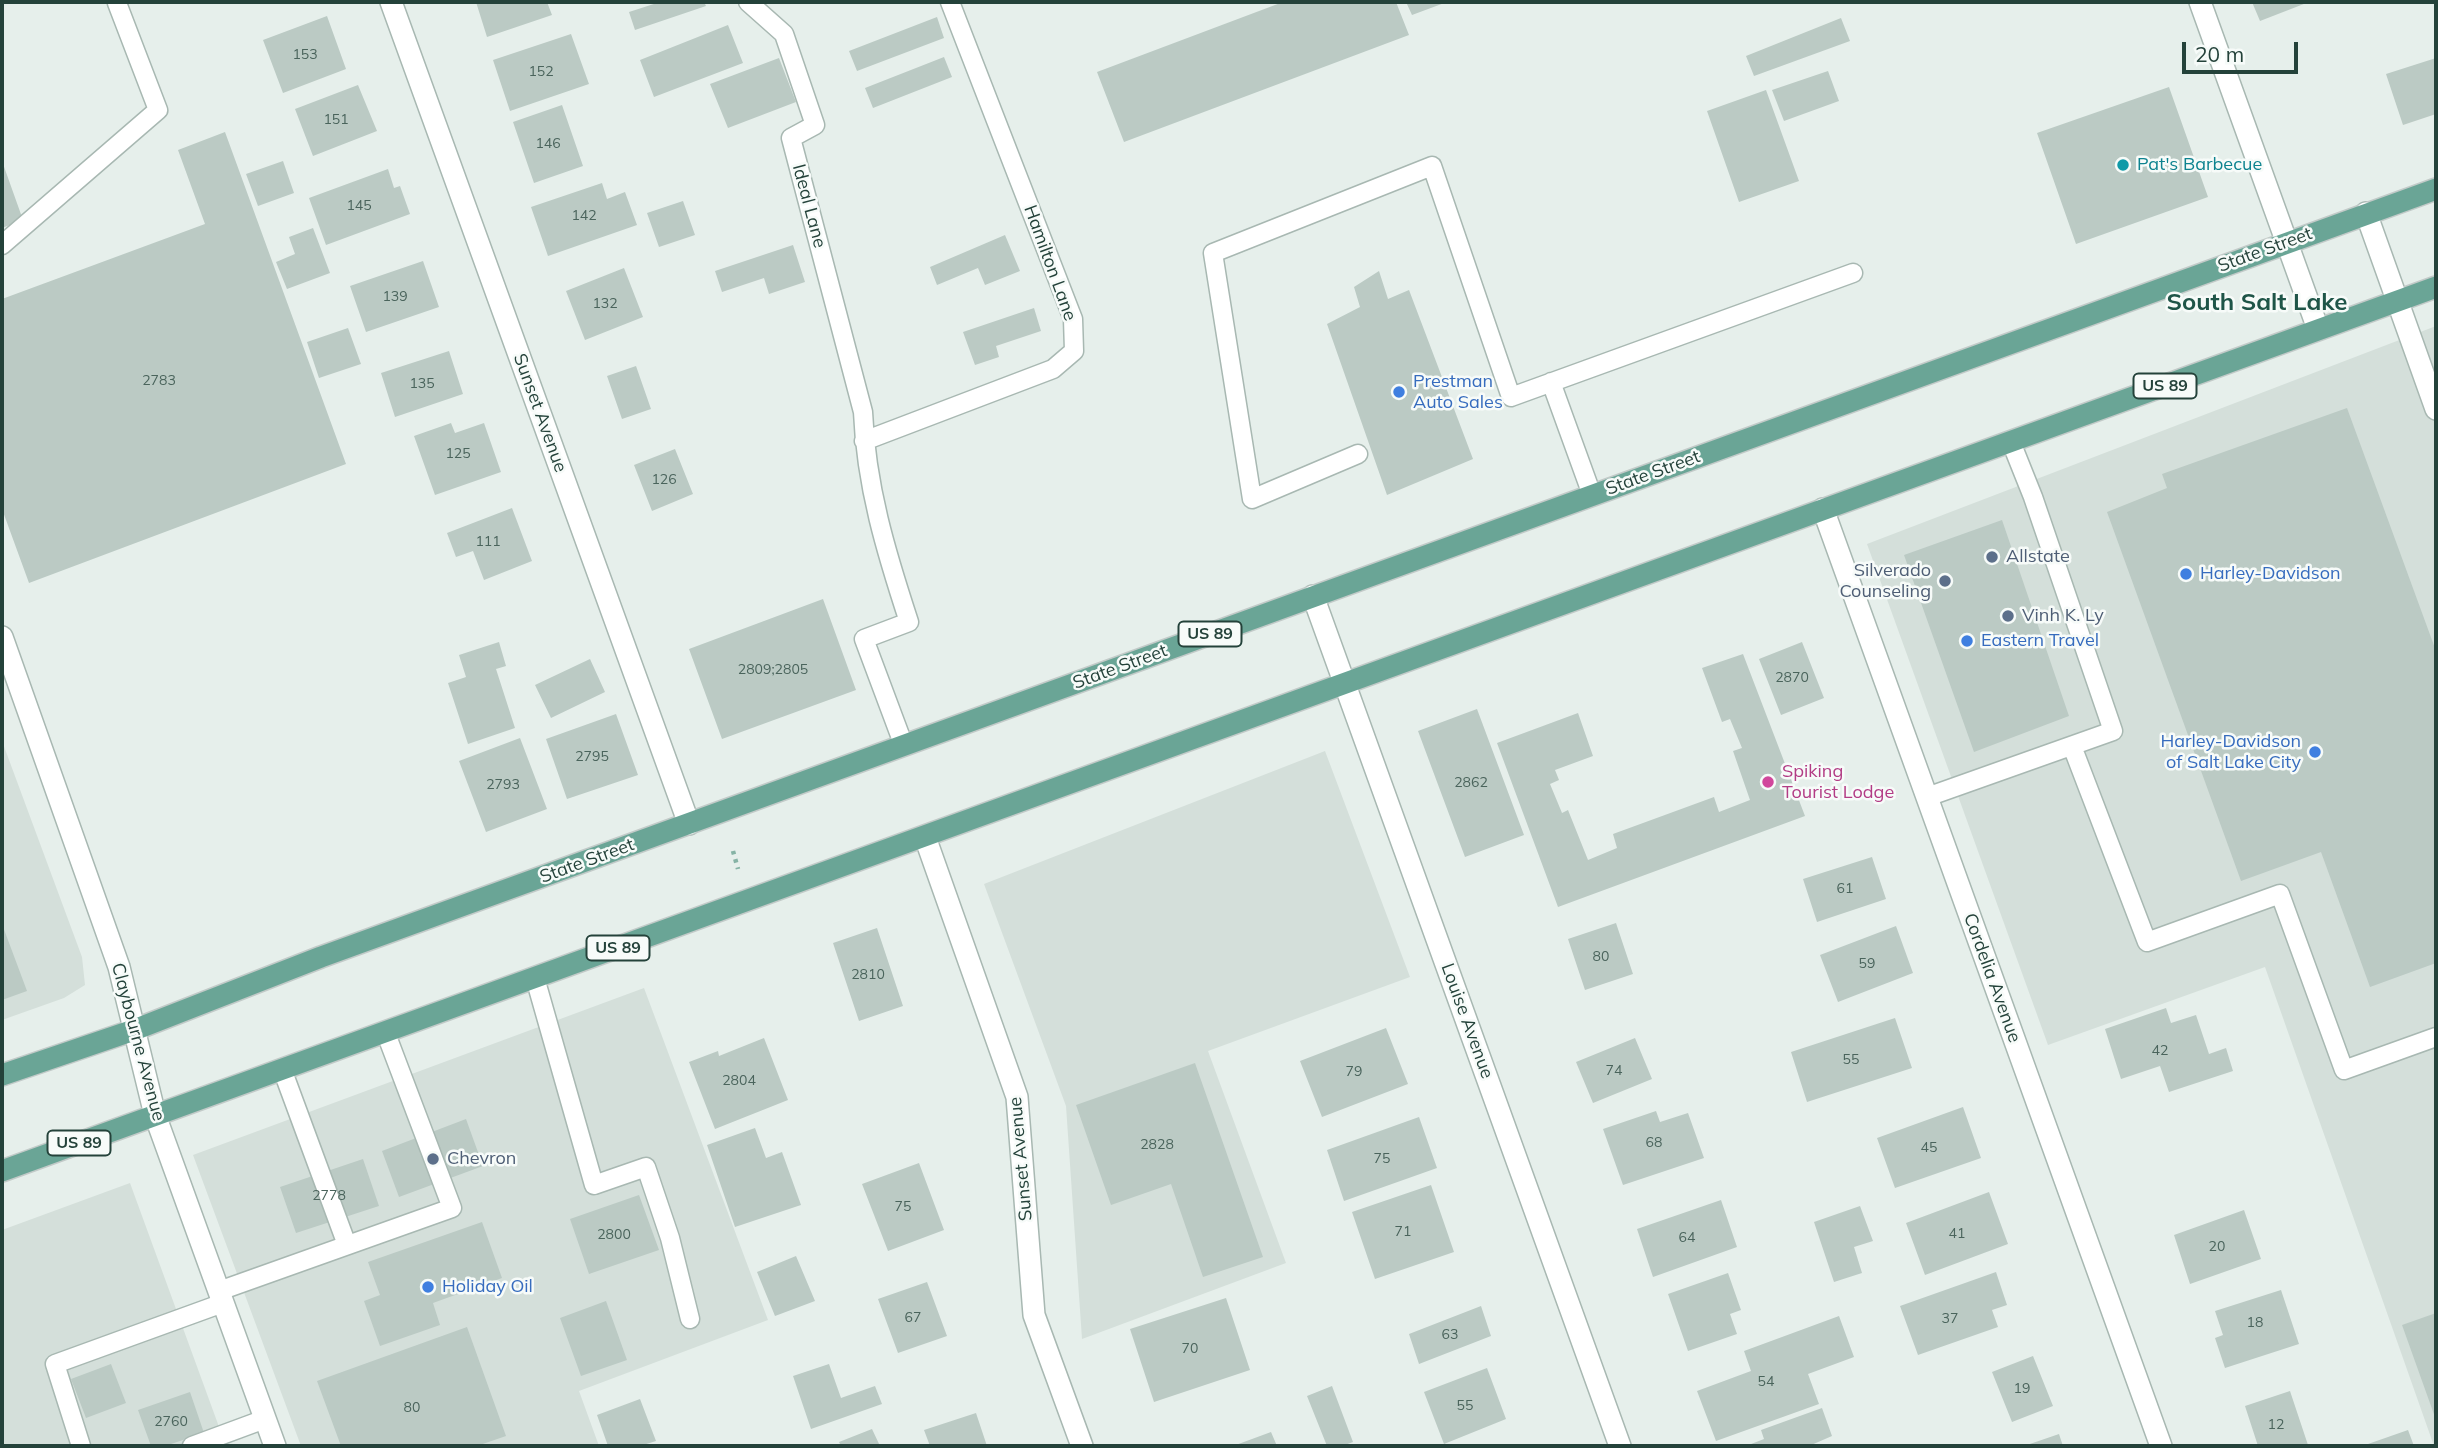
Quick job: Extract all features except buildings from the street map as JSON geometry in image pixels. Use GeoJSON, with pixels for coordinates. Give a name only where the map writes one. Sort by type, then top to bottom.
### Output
{"type":"FeatureCollection","features":[{"type":"Feature","properties":{"kind":"main road","name":"State Street"},"geometry":{"type":"LineString","coordinates":[[2,1074],[134,1030],[321,957],[2436,189]]}},
{"type":"Feature","properties":{"kind":"main road","name":"US 89"},"geometry":{"type":"LineString","coordinates":[[2,1171],[2436,287]]}},
{"type":"Feature","properties":{"kind":"street","name":"Sunset Avenue"},"geometry":{"type":"LineString","coordinates":[[391,2],[690,824]]}},
{"type":"Feature","properties":{"kind":"street"},"geometry":{"type":"LineString","coordinates":[[2200,2],[2318,329]]}},
{"type":"Feature","properties":{"kind":"street"},"geometry":{"type":"LineString","coordinates":[[2366,213],[2436,409]]}},
{"type":"Feature","properties":{"kind":"street","name":"Cordelia Avenue"},"geometry":{"type":"LineString","coordinates":[[1823,509],[2161,1446]]}},
{"type":"Feature","properties":{"kind":"street","name":"Louise Avenue"},"geometry":{"type":"LineString","coordinates":[[1313,596],[1620,1446]]}},
{"type":"Feature","properties":{"kind":"street","name":"Claybourne Avenue"},"geometry":{"type":"LineString","coordinates":[[2,637],[6,660],[119,967],[155,1115],[275,1446]]}},
{"type":"Feature","properties":{"kind":"street","name":"Sunset Avenue"},"geometry":{"type":"LineString","coordinates":[[925,837],[1017,1097],[1034,1315],[1082,1446]]}},
{"type":"Feature","properties":{"kind":"lane","name":"Ideal Lane"},"geometry":{"type":"LineString","coordinates":[[748,2],[784,34],[816,125],[792,138],[863,412],[864,441]]}},
{"type":"Feature","properties":{"kind":"lane","name":"Hamilton Lane"},"geometry":{"type":"LineString","coordinates":[[864,441],[1053,369],[1074,351],[1073,319],[950,2]]}},
{"type":"Feature","properties":{"kind":"lane"},"geometry":{"type":"LineString","coordinates":[[2,246],[158,110],[117,3]]}},
{"type":"Feature","properties":{"kind":"lane"},"geometry":{"type":"LineString","coordinates":[[1358,454],[1252,499],[1213,253],[1432,166],[1511,397],[1853,273]]}},
{"type":"Feature","properties":{"kind":"lane"},"geometry":{"type":"LineString","coordinates":[[1551,383],[1592,495]]}},
{"type":"Feature","properties":{"kind":"lane"},"geometry":{"type":"LineString","coordinates":[[864,441],[881,536],[909,622],[863,639],[904,746]]}},
{"type":"Feature","properties":{"kind":"lane"},"geometry":{"type":"LineString","coordinates":[[1927,797],[2113,731],[2033,497],[2011,442]]}},
{"type":"Feature","properties":{"kind":"lane"},"geometry":{"type":"LineString","coordinates":[[2072,746],[2147,942],[2280,894],[2344,1070],[2436,1037]]}},
{"type":"Feature","properties":{"kind":"lane"},"geometry":{"type":"LineString","coordinates":[[535,978],[594,1185],[646,1167],[670,1238],[690,1319]]}},
{"type":"Feature","properties":{"kind":"lane"},"geometry":{"type":"LineString","coordinates":[[81,1446],[55,1364],[347,1245],[452,1208],[385,1031]]}},
{"type":"Feature","properties":{"kind":"lane"},"geometry":{"type":"LineString","coordinates":[[282,1069],[347,1245]]}},
{"type":"Feature","properties":{"kind":"lane"},"geometry":{"type":"LineString","coordinates":[[192,1446],[265,1419]]}},
{"type":"Feature","properties":{"kind":"path"},"geometry":{"type":"LineString","coordinates":[[733,852],[738,869]]}},
{"type":"Feature","properties":{"kind":"shaded area"},"geometry":{"type":"Polygon","coordinates":[[[2436,326],[2434,1446],[2265,967],[2048,1045],[1867,544],[2436,326]]]}},
{"type":"Feature","properties":{"kind":"shaded area"},"geometry":{"type":"Polygon","coordinates":[[[2,741],[82,957],[85,985],[64,998],[2,1020],[2,741]]]}},
{"type":"Feature","properties":{"kind":"shaded area"},"geometry":{"type":"Polygon","coordinates":[[[1325,751],[1410,977],[1208,1051],[1286,1263],[1082,1339],[1066,1106],[984,884],[1325,751]]]}},
{"type":"Feature","properties":{"kind":"shaded area"},"geometry":{"type":"Polygon","coordinates":[[[644,988],[768,1320],[579,1391],[599,1446],[301,1446],[193,1155],[644,988]]]}},
{"type":"Feature","properties":{"kind":"shaded area"},"geometry":{"type":"Polygon","coordinates":[[[130,1183],[226,1446],[2,1446],[2,1230],[130,1183]]]}},
{"type":"Feature","properties":{"kind":"place","name":"Pat's Barbecue"},"geometry":{"type":"Point","coordinates":[2123,165]}},
{"type":"Feature","properties":{"kind":"place","name":"Prestman Auto Sales"},"geometry":{"type":"Point","coordinates":[1399,392]}},
{"type":"Feature","properties":{"kind":"place","name":"Allstate"},"geometry":{"type":"Point","coordinates":[1992,557]}},
{"type":"Feature","properties":{"kind":"place","name":"Harley-Davidson"},"geometry":{"type":"Point","coordinates":[2186,574]}},
{"type":"Feature","properties":{"kind":"place","name":"Silverado Counseling"},"geometry":{"type":"Point","coordinates":[1945,581]}},
{"type":"Feature","properties":{"kind":"place","name":"Vinh K. Ly"},"geometry":{"type":"Point","coordinates":[2008,616]}},
{"type":"Feature","properties":{"kind":"place","name":"Eastern Travel"},"geometry":{"type":"Point","coordinates":[1967,641]}},
{"type":"Feature","properties":{"kind":"place","name":"Harley-Davidson of Salt Lake City"},"geometry":{"type":"Point","coordinates":[2315,752]}},
{"type":"Feature","properties":{"kind":"place","name":"Spiking Tourist Lodge"},"geometry":{"type":"Point","coordinates":[1768,782]}},
{"type":"Feature","properties":{"kind":"place","name":"Chevron"},"geometry":{"type":"Point","coordinates":[433,1159]}},
{"type":"Feature","properties":{"kind":"place","name":"Holiday Oil"},"geometry":{"type":"Point","coordinates":[428,1287]}},
{"type":"Feature","properties":{"kind":"district","name":"South Salt Lake"},"geometry":{"type":"Point","coordinates":[2257,303]}}]}
